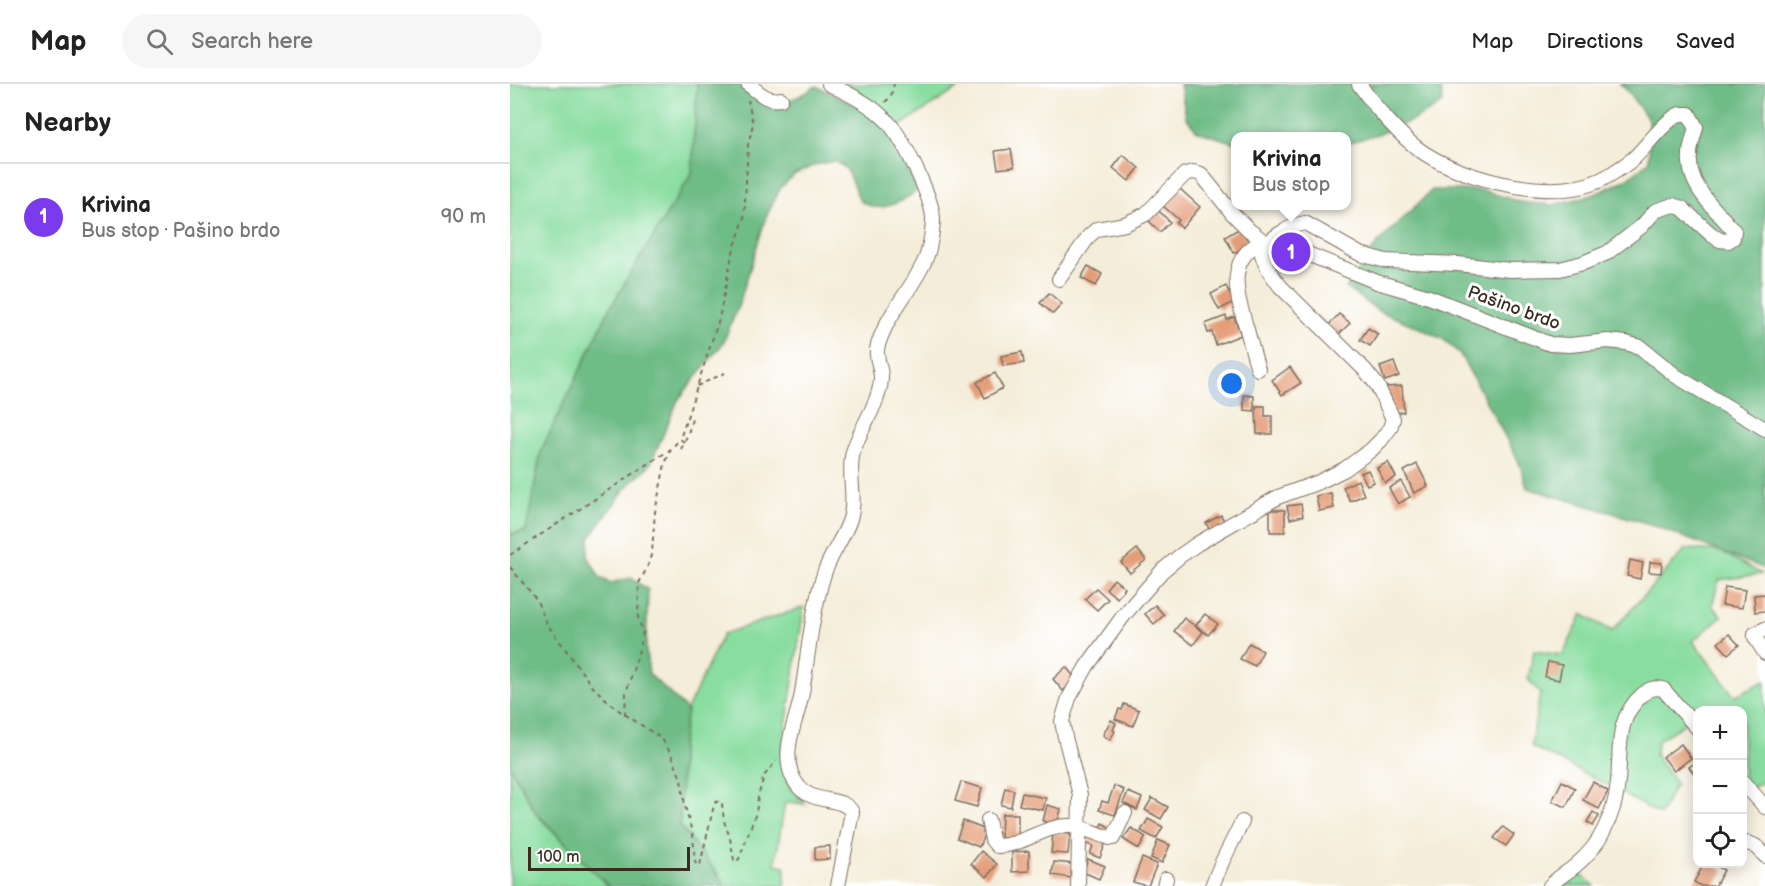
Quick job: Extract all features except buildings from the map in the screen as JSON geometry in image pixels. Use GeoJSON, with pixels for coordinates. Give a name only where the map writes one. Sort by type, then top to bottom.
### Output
{"type":"FeatureCollection","features":[{"type":"Feature","properties":{"kind":"street"},"geometry":{"type":"LineString","coordinates":[[829,84],[877,112],[892,126],[905,147],[933,217],[926,256],[912,285],[886,323],[877,346],[876,354],[881,369],[879,392],[853,452],[852,509],[849,521],[823,576],[809,643],[802,694],[792,731],[789,755],[791,773],[800,787],[811,797],[843,803],[852,812],[838,886]]}},
{"type":"Feature","properties":{"kind":"street"},"geometry":{"type":"LineString","coordinates":[[1258,369],[1237,295],[1237,273],[1242,258],[1252,246],[1305,223],[1360,254],[1386,261],[1458,264],[1510,270],[1560,269],[1583,263],[1607,253],[1642,226],[1655,211],[1673,205],[1683,208],[1720,240],[1728,241],[1733,238],[1734,231],[1709,205],[1694,178],[1690,155],[1696,127],[1689,114],[1680,114],[1669,122],[1632,160],[1605,178],[1579,187],[1547,189],[1514,186],[1456,170],[1423,153],[1394,126],[1359,84]]}},
{"type":"Feature","properties":{"kind":"street"},"geometry":{"type":"LineString","coordinates":[[747,89],[767,99],[781,99]]}},
{"type":"Feature","properties":{"kind":"street","name":"Pašino brdo"},"geometry":{"type":"LineString","coordinates":[[1059,279],[1089,236],[1097,229],[1125,224],[1146,214],[1185,174],[1194,172],[1201,174],[1232,213],[1249,230],[1268,241],[1377,282],[1429,297],[1550,344],[1570,345],[1608,341],[1640,347],[1676,376],[1765,429]]}},
{"type":"Feature","properties":{"kind":"street"},"geometry":{"type":"LineString","coordinates":[[1078,886],[1080,795],[1062,721],[1079,679],[1124,615],[1162,571],[1180,556],[1278,497],[1319,482],[1345,469],[1381,441],[1393,419],[1377,385],[1365,370],[1268,271],[1263,262],[1261,250],[1268,241]]}},
{"type":"Feature","properties":{"kind":"street"},"geometry":{"type":"LineString","coordinates":[[1765,629],[1755,634],[1755,637],[1765,653]]}},
{"type":"Feature","properties":{"kind":"street"},"geometry":{"type":"LineString","coordinates":[[1550,886],[1590,851],[1603,832],[1614,807],[1618,781],[1619,746],[1625,718],[1631,706],[1649,690],[1655,687],[1663,689],[1693,723]]}},
{"type":"Feature","properties":{"kind":"street"},"geometry":{"type":"LineString","coordinates":[[1747,786],[1765,807]]}},
{"type":"Feature","properties":{"kind":"street"},"geometry":{"type":"LineString","coordinates":[[988,820],[992,840],[997,846],[1005,846],[1067,826],[1079,827],[1113,838],[1125,813]]}},
{"type":"Feature","properties":{"kind":"street"},"geometry":{"type":"LineString","coordinates":[[1212,886],[1242,822]]}},
{"type":"Feature","properties":{"kind":"street"},"geometry":{"type":"LineString","coordinates":[[1747,843],[1757,846],[1765,856]]}},
{"type":"Feature","properties":{"kind":"path"},"geometry":{"type":"LineString","coordinates":[[877,112],[891,97],[894,84]]}},
{"type":"Feature","properties":{"kind":"path"},"geometry":{"type":"LineString","coordinates":[[625,715],[626,693],[643,633],[638,617],[639,583],[652,552],[655,512],[665,464],[672,448],[680,438],[719,319],[732,255],[744,219],[748,145],[753,124],[747,89]]}},
{"type":"Feature","properties":{"kind":"path"},"geometry":{"type":"LineString","coordinates":[[697,386],[725,373]]}},
{"type":"Feature","properties":{"kind":"path"},"geometry":{"type":"LineString","coordinates":[[681,449],[692,419]]}},
{"type":"Feature","properties":{"kind":"path"},"geometry":{"type":"LineString","coordinates":[[680,438],[684,442]]}},
{"type":"Feature","properties":{"kind":"path"},"geometry":{"type":"LineString","coordinates":[[510,555],[672,448]]}},
{"type":"Feature","properties":{"kind":"path"},"geometry":{"type":"LineString","coordinates":[[510,567],[536,599],[548,624],[592,686],[614,707],[662,740],[671,754],[681,778],[697,865],[700,865],[714,805],[720,801],[734,860],[736,862],[739,859],[756,813],[764,776],[777,759],[789,755]]}},
{"type":"Feature","properties":{"kind":"green space"},"geometry":{"type":"Polygon","coordinates":[[[510,84],[697,84],[692,173],[611,306],[541,451],[526,531],[510,534],[510,84]]]}},
{"type":"Feature","properties":{"kind":"green space"},"geometry":{"type":"Polygon","coordinates":[[[697,84],[739,84],[758,98],[777,102],[796,98],[816,86],[851,103],[873,116],[882,125],[902,156],[917,191],[891,205],[871,206],[860,201],[846,168],[834,161],[815,165],[795,174],[781,187],[766,217],[738,307],[723,343],[678,400],[650,465],[624,490],[590,538],[588,556],[600,578],[611,583],[631,578],[648,590],[646,650],[649,674],[687,710],[681,748],[680,826],[724,882],[721,886],[608,886],[536,813],[510,766],[510,534],[526,531],[541,451],[611,306],[692,173],[697,84]]]}},
{"type":"Feature","properties":{"kind":"green space"},"geometry":{"type":"Polygon","coordinates":[[[835,84],[965,84],[898,127],[835,84]]]}},
{"type":"Feature","properties":{"kind":"green space"},"geometry":{"type":"Polygon","coordinates":[[[1180,84],[1441,84],[1442,103],[1396,128],[1351,142],[1351,132],[1231,132],[1231,142],[1197,131],[1186,117],[1180,84]]]}},
{"type":"Feature","properties":{"kind":"green space"},"geometry":{"type":"Polygon","coordinates":[[[1620,84],[1765,84],[1765,569],[1650,524],[1527,488],[1519,462],[1460,354],[1443,339],[1379,311],[1346,288],[1377,244],[1432,190],[1482,190],[1520,202],[1553,205],[1593,195],[1627,179],[1649,161],[1649,120],[1620,84]]]}},
{"type":"Feature","properties":{"kind":"green space"},"geometry":{"type":"Polygon","coordinates":[[[1686,549],[1720,551],[1762,574],[1719,580],[1712,606],[1722,616],[1693,641],[1734,696],[1765,681],[1765,781],[1751,788],[1747,784],[1747,706],[1693,706],[1693,720],[1658,740],[1655,755],[1676,783],[1660,815],[1531,746],[1540,693],[1528,679],[1534,651],[1563,655],[1582,614],[1612,631],[1686,549]]]}},
{"type":"Feature","properties":{"kind":"green space"},"geometry":{"type":"Polygon","coordinates":[[[804,607],[782,752],[787,781],[805,804],[785,802],[775,864],[785,866],[785,886],[721,886],[724,882],[680,826],[681,748],[687,710],[723,634],[804,607]]]}},
{"type":"Feature","properties":{"kind":"green space"},"geometry":{"type":"Polygon","coordinates":[[[510,766],[536,814],[608,886],[510,886],[510,766]]]}},
{"type":"Feature","properties":{"kind":"green space"},"geometry":{"type":"Polygon","coordinates":[[[1577,872],[1595,886],[1557,886],[1577,872]]]}},
{"type":"Feature","properties":{"kind":"place","name":"Krivina"},"geometry":{"type":"Point","coordinates":[1291,252]}}]}
